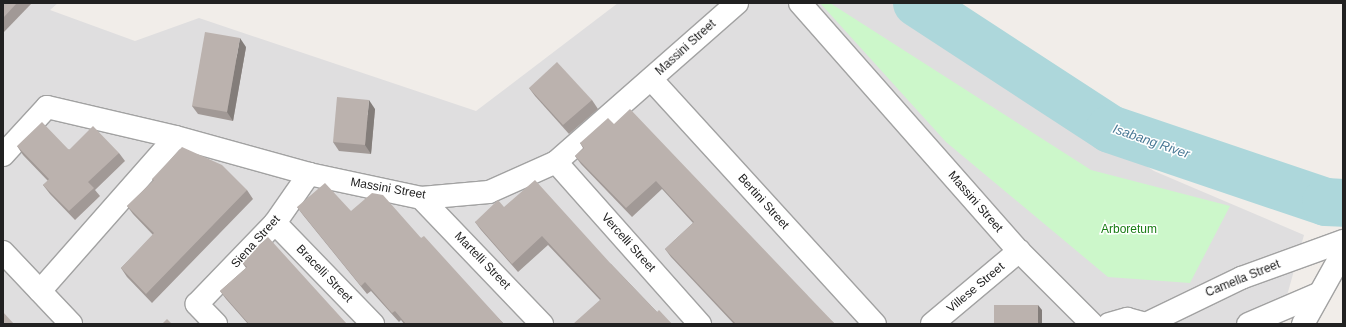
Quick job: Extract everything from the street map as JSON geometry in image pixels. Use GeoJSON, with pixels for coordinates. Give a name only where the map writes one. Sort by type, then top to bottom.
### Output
{"type":"FeatureCollection","features":[{"type":"Feature","properties":{"kind":"street","name":"Massini Street"},"geometry":{"type":"LineString","coordinates":[[3,155],[47,107],[176,136],[309,174],[421,198],[489,192],[556,162],[737,3]]}},
{"type":"Feature","properties":{"kind":"street","name":"Massini Street"},"geometry":{"type":"LineString","coordinates":[[800,3],[1019,251],[1092,324]]}},
{"type":"Feature","properties":{"kind":"street","name":"Bertini Street"},"geometry":{"type":"LineString","coordinates":[[651,79],[875,324]]}},
{"type":"Feature","properties":{"kind":"street"},"geometry":{"type":"LineString","coordinates":[[40,291],[176,136]]}},
{"type":"Feature","properties":{"kind":"street","name":"Vercelli Street"},"geometry":{"type":"LineString","coordinates":[[556,162],[700,324]]}},
{"type":"Feature","properties":{"kind":"street","name":"Siena Street"},"geometry":{"type":"LineString","coordinates":[[216,324],[197,304],[276,223],[309,174]]}},
{"type":"Feature","properties":{"kind":"street","name":"Martelli Street"},"geometry":{"type":"LineString","coordinates":[[421,198],[542,324]]}},
{"type":"Feature","properties":{"kind":"street","name":"Bracelli Street"},"geometry":{"type":"LineString","coordinates":[[276,223],[373,324]]}},
{"type":"Feature","properties":{"kind":"street","name":"Camella Street"},"geometry":{"type":"LineString","coordinates":[[1146,324],[1241,278],[1343,241]]}},
{"type":"Feature","properties":{"kind":"street","name":"Villese Street"},"geometry":{"type":"LineString","coordinates":[[932,324],[1019,251]]}},
{"type":"Feature","properties":{"kind":"street"},"geometry":{"type":"LineString","coordinates":[[3,252],[71,324]]}},
{"type":"Feature","properties":{"kind":"street"},"geometry":{"type":"LineString","coordinates":[[1303,324],[1318,294],[1343,252]]}},
{"type":"Feature","properties":{"kind":"street"},"geometry":{"type":"LineString","coordinates":[[1248,324],[1318,294]]}},
{"type":"Feature","properties":{"kind":"street"},"geometry":{"type":"LineString","coordinates":[[1109,324],[1127,319],[1146,324]]}},
{"type":"Feature","properties":{"kind":"shaded area"},"geometry":{"type":"Polygon","coordinates":[[[3,3],[58,3],[50,10],[135,41],[199,18],[476,111],[618,3],[900,3],[1154,171],[1304,235],[1279,324],[3,324],[3,3]]]}},
{"type":"Feature","properties":{"kind":"green space","name":"Arboretum"},"geometry":{"type":"Polygon","coordinates":[[[820,3],[830,3],[1091,170],[1230,206],[1190,283],[1108,277],[946,142],[820,3]]]}},
{"type":"Feature","properties":{"kind":"green space"},"geometry":{"type":"Polygon","coordinates":[[[927,3],[958,3],[945,15],[927,3]]]}},
{"type":"Feature","properties":{"kind":"building"},"geometry":{"type":"Polygon","coordinates":[[[3,3],[17,3],[3,18],[3,3]]]}},
{"type":"Feature","properties":{"kind":"building"},"geometry":{"type":"Polygon","coordinates":[[[205,32],[240,38],[227,112],[192,106],[205,32]]]}},
{"type":"Feature","properties":{"kind":"building"},"geometry":{"type":"Polygon","coordinates":[[[557,62],[592,100],[563,125],[529,88],[557,62]]]}},
{"type":"Feature","properties":{"kind":"building"},"geometry":{"type":"Polygon","coordinates":[[[337,97],[369,100],[365,145],[333,142],[337,97]]]}},
{"type":"Feature","properties":{"kind":"building"},"geometry":{"type":"Polygon","coordinates":[[[630,109],[835,324],[736,324],[665,249],[694,222],[656,181],[626,208],[575,156],[584,148],[580,143],[608,118],[614,124],[630,109]]]}},
{"type":"Feature","properties":{"kind":"building"},"geometry":{"type":"Polygon","coordinates":[[[42,122],[69,150],[93,126],[119,153],[88,182],[94,188],[69,211],[43,185],[49,179],[17,146],[42,122]]]}},
{"type":"Feature","properties":{"kind":"building"},"geometry":{"type":"Polygon","coordinates":[[[182,147],[222,165],[247,190],[146,294],[121,268],[154,233],[127,206],[154,180],[152,179],[182,147]]]}},
{"type":"Feature","properties":{"kind":"building"},"geometry":{"type":"Polygon","coordinates":[[[535,180],[611,264],[657,312],[659,310],[672,324],[573,324],[601,299],[542,236],[512,264],[475,222],[498,200],[504,207],[535,180]]]}},
{"type":"Feature","properties":{"kind":"building"},"geometry":{"type":"Polygon","coordinates":[[[325,183],[351,211],[372,193],[383,195],[421,238],[424,236],[504,324],[406,324],[395,311],[392,313],[365,282],[361,286],[297,207],[325,183]]]}},
{"type":"Feature","properties":{"kind":"building"},"geometry":{"type":"Polygon","coordinates":[[[268,237],[347,324],[249,324],[220,291],[247,267],[241,261],[268,237]]]}},
{"type":"Feature","properties":{"kind":"building"},"geometry":{"type":"Polygon","coordinates":[[[994,305],[1038,305],[1038,324],[994,324],[994,305]]]}},
{"type":"Feature","properties":{"kind":"building"},"geometry":{"type":"Polygon","coordinates":[[[3,312],[14,324],[3,324],[3,312]]]}},
{"type":"Feature","properties":{"kind":"building"},"geometry":{"type":"Polygon","coordinates":[[[167,319],[172,324],[162,324],[167,319]]]}},
{"type":"Feature","properties":{"kind":"waterway","name":"Isabang River"},"geometry":{"type":"LineString","coordinates":[[917,3],[1110,129],[1326,202],[1343,203]]}}]}
